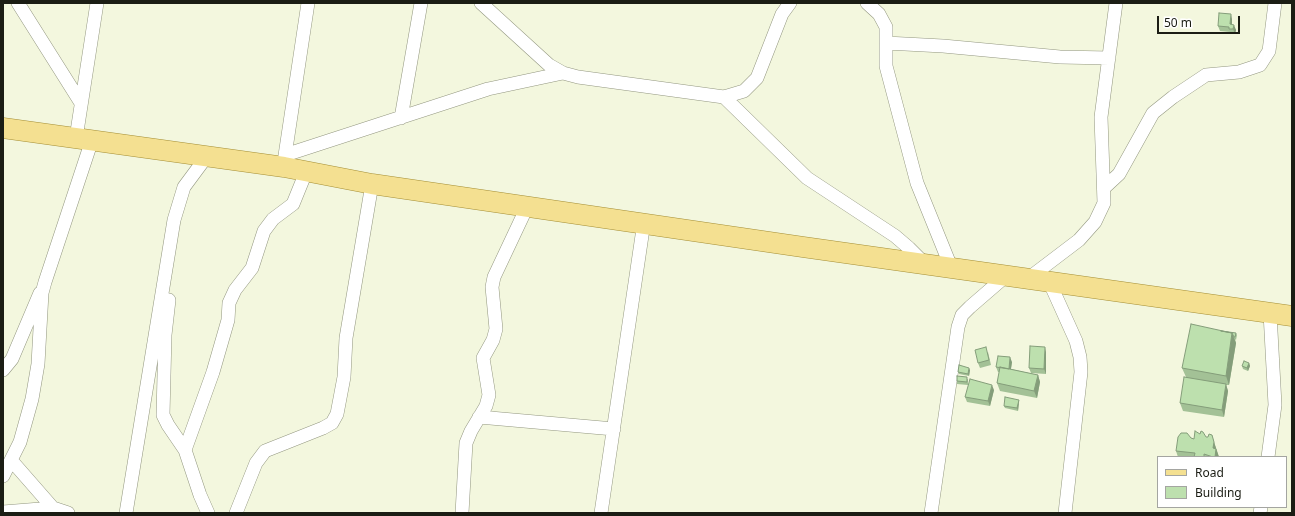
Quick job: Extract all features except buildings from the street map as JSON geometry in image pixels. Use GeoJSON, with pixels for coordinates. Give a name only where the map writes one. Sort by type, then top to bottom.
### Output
{"type":"FeatureCollection","features":[{"type":"Feature","properties":{"kind":"main road"},"geometry":{"type":"LineString","coordinates":[[3,128],[207,156],[284,161],[306,172],[372,184],[527,207],[644,222],[926,265],[951,267],[1292,316]]}},
{"type":"Feature","properties":{"kind":"street"},"geometry":{"type":"LineString","coordinates":[[18,3],[81,103]]}},
{"type":"Feature","properties":{"kind":"street"},"geometry":{"type":"LineString","coordinates":[[3,476],[20,442],[32,399],[38,364],[42,293],[84,139],[81,103],[97,3]]}},
{"type":"Feature","properties":{"kind":"street"},"geometry":{"type":"LineString","coordinates":[[308,3],[284,161],[401,118],[488,89],[563,73]]}},
{"type":"Feature","properties":{"kind":"street"},"geometry":{"type":"LineString","coordinates":[[401,118],[421,3]]}},
{"type":"Feature","properties":{"kind":"street"},"geometry":{"type":"LineString","coordinates":[[481,3],[549,65],[563,73],[578,77],[724,97],[744,91],[757,78],[782,14],[790,3]]}},
{"type":"Feature","properties":{"kind":"street"},"geometry":{"type":"LineString","coordinates":[[867,3],[879,14],[886,27],[886,66],[917,183],[951,267]]}},
{"type":"Feature","properties":{"kind":"street"},"geometry":{"type":"LineString","coordinates":[[1029,278],[1079,240],[1095,222],[1104,203],[1105,187],[1100,117],[1116,3]]}},
{"type":"Feature","properties":{"kind":"street"},"geometry":{"type":"LineString","coordinates":[[1105,187],[1118,174],[1153,113],[1173,97],[1206,75],[1239,72],[1260,65],[1269,51],[1275,3]]}},
{"type":"Feature","properties":{"kind":"street"},"geometry":{"type":"LineString","coordinates":[[886,43],[943,46],[1060,57],[1109,58]]}},
{"type":"Feature","properties":{"kind":"street"},"geometry":{"type":"LineString","coordinates":[[724,97],[807,178],[895,236],[926,265]]}},
{"type":"Feature","properties":{"kind":"street"},"geometry":{"type":"LineString","coordinates":[[126,513],[172,231],[184,187],[207,156]]}},
{"type":"Feature","properties":{"kind":"street"},"geometry":{"type":"LineString","coordinates":[[185,450],[213,372],[228,320],[229,303],[235,290],[252,268],[264,231],[273,219],[293,204],[306,172]]}},
{"type":"Feature","properties":{"kind":"street"},"geometry":{"type":"LineString","coordinates":[[236,513],[256,463],[265,451],[323,428],[332,423],[337,414],[344,377],[346,338],[372,184]]}},
{"type":"Feature","properties":{"kind":"street"},"geometry":{"type":"LineString","coordinates":[[462,513],[466,443],[486,406],[488,394],[483,358],[493,340],[496,329],[492,287],[494,277],[527,207]]}},
{"type":"Feature","properties":{"kind":"street"},"geometry":{"type":"LineString","coordinates":[[601,513],[644,222]]}},
{"type":"Feature","properties":{"kind":"street"},"geometry":{"type":"LineString","coordinates":[[172,231],[173,250],[165,335],[163,414],[168,425],[185,450],[200,495],[208,513]]}},
{"type":"Feature","properties":{"kind":"street"},"geometry":{"type":"LineString","coordinates":[[931,513],[960,321],[962,315],[970,307],[1007,275]]}},
{"type":"Feature","properties":{"kind":"street"},"geometry":{"type":"LineString","coordinates":[[1049,281],[1076,341],[1080,357],[1081,372],[1065,513]]}},
{"type":"Feature","properties":{"kind":"street"},"geometry":{"type":"LineString","coordinates":[[3,370],[12,359],[45,282]]}},
{"type":"Feature","properties":{"kind":"street"},"geometry":{"type":"LineString","coordinates":[[1268,456],[1275,405],[1270,313]]}},
{"type":"Feature","properties":{"kind":"street"},"geometry":{"type":"LineString","coordinates":[[479,417],[614,429]]}},
{"type":"Feature","properties":{"kind":"street"},"geometry":{"type":"LineString","coordinates":[[11,460],[53,508]]}},
{"type":"Feature","properties":{"kind":"street"},"geometry":{"type":"LineString","coordinates":[[3,512],[53,508],[68,513]]}}]}
